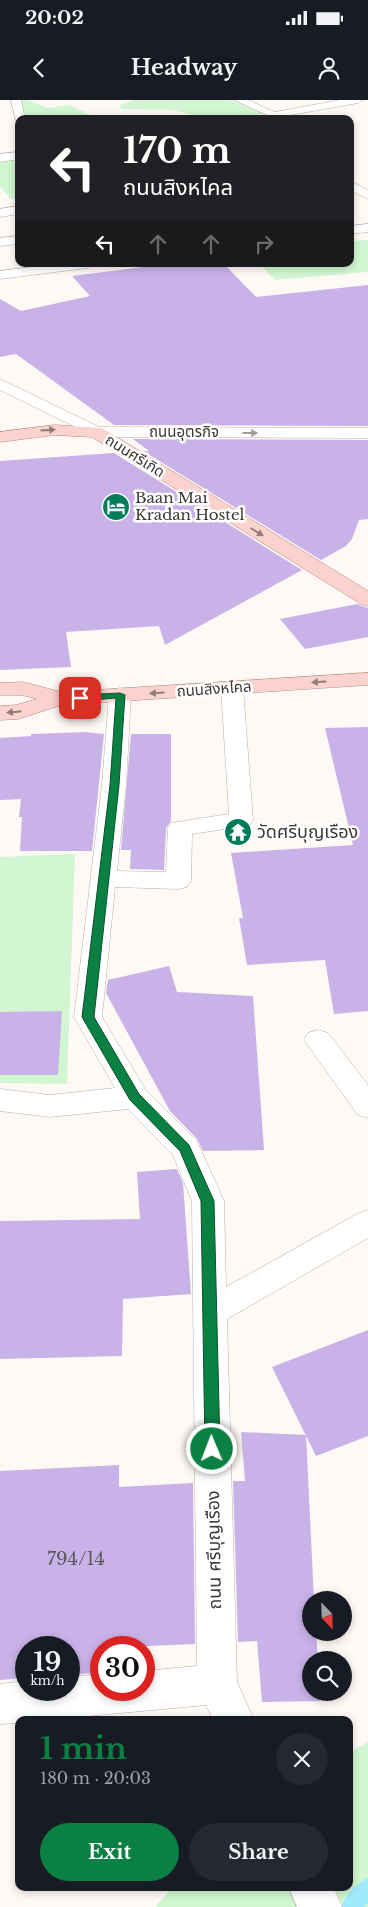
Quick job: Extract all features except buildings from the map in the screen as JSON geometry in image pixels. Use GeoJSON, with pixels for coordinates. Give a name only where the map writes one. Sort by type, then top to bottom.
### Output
{"type":"FeatureCollection","features":[{"type":"Feature","properties":{"kind":"main road","name":"ถนนอุตรกิจ"},"geometry":{"type":"LineString","coordinates":[[0,437],[54,430],[96,432]]}},
{"type":"Feature","properties":{"kind":"main road","name":"ถนนศรีเกิด"},"geometry":{"type":"LineString","coordinates":[[96,432],[368,600]]}},
{"type":"Feature","properties":{"kind":"main road","name":"ถนนสิงหไคล"},"geometry":{"type":"LineString","coordinates":[[0,713],[18,712],[60,699],[368,679]]}},
{"type":"Feature","properties":{"kind":"main road","name":"ถนนสิงหไคล"},"geometry":{"type":"LineString","coordinates":[[0,689],[23,688],[60,699]]}},
{"type":"Feature","properties":{"kind":"street"},"geometry":{"type":"LineString","coordinates":[[16,100],[19,115]]}},
{"type":"Feature","properties":{"kind":"street"},"geometry":{"type":"LineString","coordinates":[[239,100],[274,115],[358,100]]}},
{"type":"Feature","properties":{"kind":"street"},"geometry":{"type":"LineString","coordinates":[[0,158],[15,156]]}},
{"type":"Feature","properties":{"kind":"street"},"geometry":{"type":"LineString","coordinates":[[354,187],[368,195]]}},
{"type":"Feature","properties":{"kind":"street"},"geometry":{"type":"LineString","coordinates":[[0,212],[15,210]]}},
{"type":"Feature","properties":{"kind":"street"},"geometry":{"type":"LineString","coordinates":[[354,230],[368,228]]}},
{"type":"Feature","properties":{"kind":"street"},"geometry":{"type":"LineString","coordinates":[[0,242],[15,240]]}},
{"type":"Feature","properties":{"kind":"street"},"geometry":{"type":"LineString","coordinates":[[0,275],[63,267]]}},
{"type":"Feature","properties":{"kind":"street","name":"ถนนศรีเกิด"},"geometry":{"type":"LineString","coordinates":[[0,384],[96,432]]}},
{"type":"Feature","properties":{"kind":"street","name":"ถนนอุตรกิจ"},"geometry":{"type":"LineString","coordinates":[[96,432],[368,433]]}},
{"type":"Feature","properties":{"kind":"street"},"geometry":{"type":"LineString","coordinates":[[103,879],[178,882],[180,828],[241,820],[232,688]]}},
{"type":"Feature","properties":{"kind":"street","name":"ถนน ศรีบุญเรือง"},"geometry":{"type":"LineString","coordinates":[[120,695],[114,785],[88,1017],[134,1097],[185,1148],[208,1201],[217,1684],[232,1716]]}},
{"type":"Feature","properties":{"kind":"street"},"geometry":{"type":"LineString","coordinates":[[318,1040],[368,1107]]}},
{"type":"Feature","properties":{"kind":"street"},"geometry":{"type":"LineString","coordinates":[[0,1100],[50,1106],[134,1097]]}},
{"type":"Feature","properties":{"kind":"street"},"geometry":{"type":"LineString","coordinates":[[210,1312],[368,1224]]}},
{"type":"Feature","properties":{"kind":"street"},"geometry":{"type":"LineString","coordinates":[[0,1704],[217,1684]]}},
{"type":"Feature","properties":{"kind":"street"},"geometry":{"type":"LineString","coordinates":[[312,1891],[320,1907]]}},
{"type":"Feature","properties":{"kind":"green space"},"geometry":{"type":"Polygon","coordinates":[[[19,100],[28,100],[47,108],[70,105],[90,115],[20,115],[19,100]]]}},
{"type":"Feature","properties":{"kind":"green space"},"geometry":{"type":"Polygon","coordinates":[[[134,100],[230,100],[264,114],[192,115],[174,110],[121,109],[120,105],[134,100]]]}},
{"type":"Feature","properties":{"kind":"green space"},"geometry":{"type":"Polygon","coordinates":[[[15,156],[15,198],[11,199],[0,187],[0,158],[15,156]]]}},
{"type":"Feature","properties":{"kind":"green space"},"geometry":{"type":"Polygon","coordinates":[[[368,240],[368,272],[275,280],[262,267],[354,267],[354,241],[368,240]]]}},
{"type":"Feature","properties":{"kind":"green space"},"geometry":{"type":"Polygon","coordinates":[[[75,854],[67,1084],[0,1083],[0,857],[75,854]]]}},
{"type":"Feature","properties":{"kind":"green space"},"geometry":{"type":"Polygon","coordinates":[[[368,1742],[368,1907],[155,1907],[169,1891],[353,1891],[353,1751],[368,1742]]]}},
{"type":"Feature","properties":{"kind":"waterway"},"geometry":{"type":"LineString","coordinates":[[351,1907],[368,1888]]}},
{"type":"Feature","properties":{"kind":"place","name":"Baan Mai Kradan Hostel"},"geometry":{"type":"Point","coordinates":[116,507]}},
{"type":"Feature","properties":{"kind":"place","name":"วัดศรีบุญเรือง"},"geometry":{"type":"Point","coordinates":[238,832]}},
{"type":"Feature","properties":{"kind":"route"},"geometry":{"type":"LineString","coordinates":[[80,698],[120,695],[114,785],[88,1017],[134,1097],[185,1148],[208,1201],[212,1449]]}}]}
